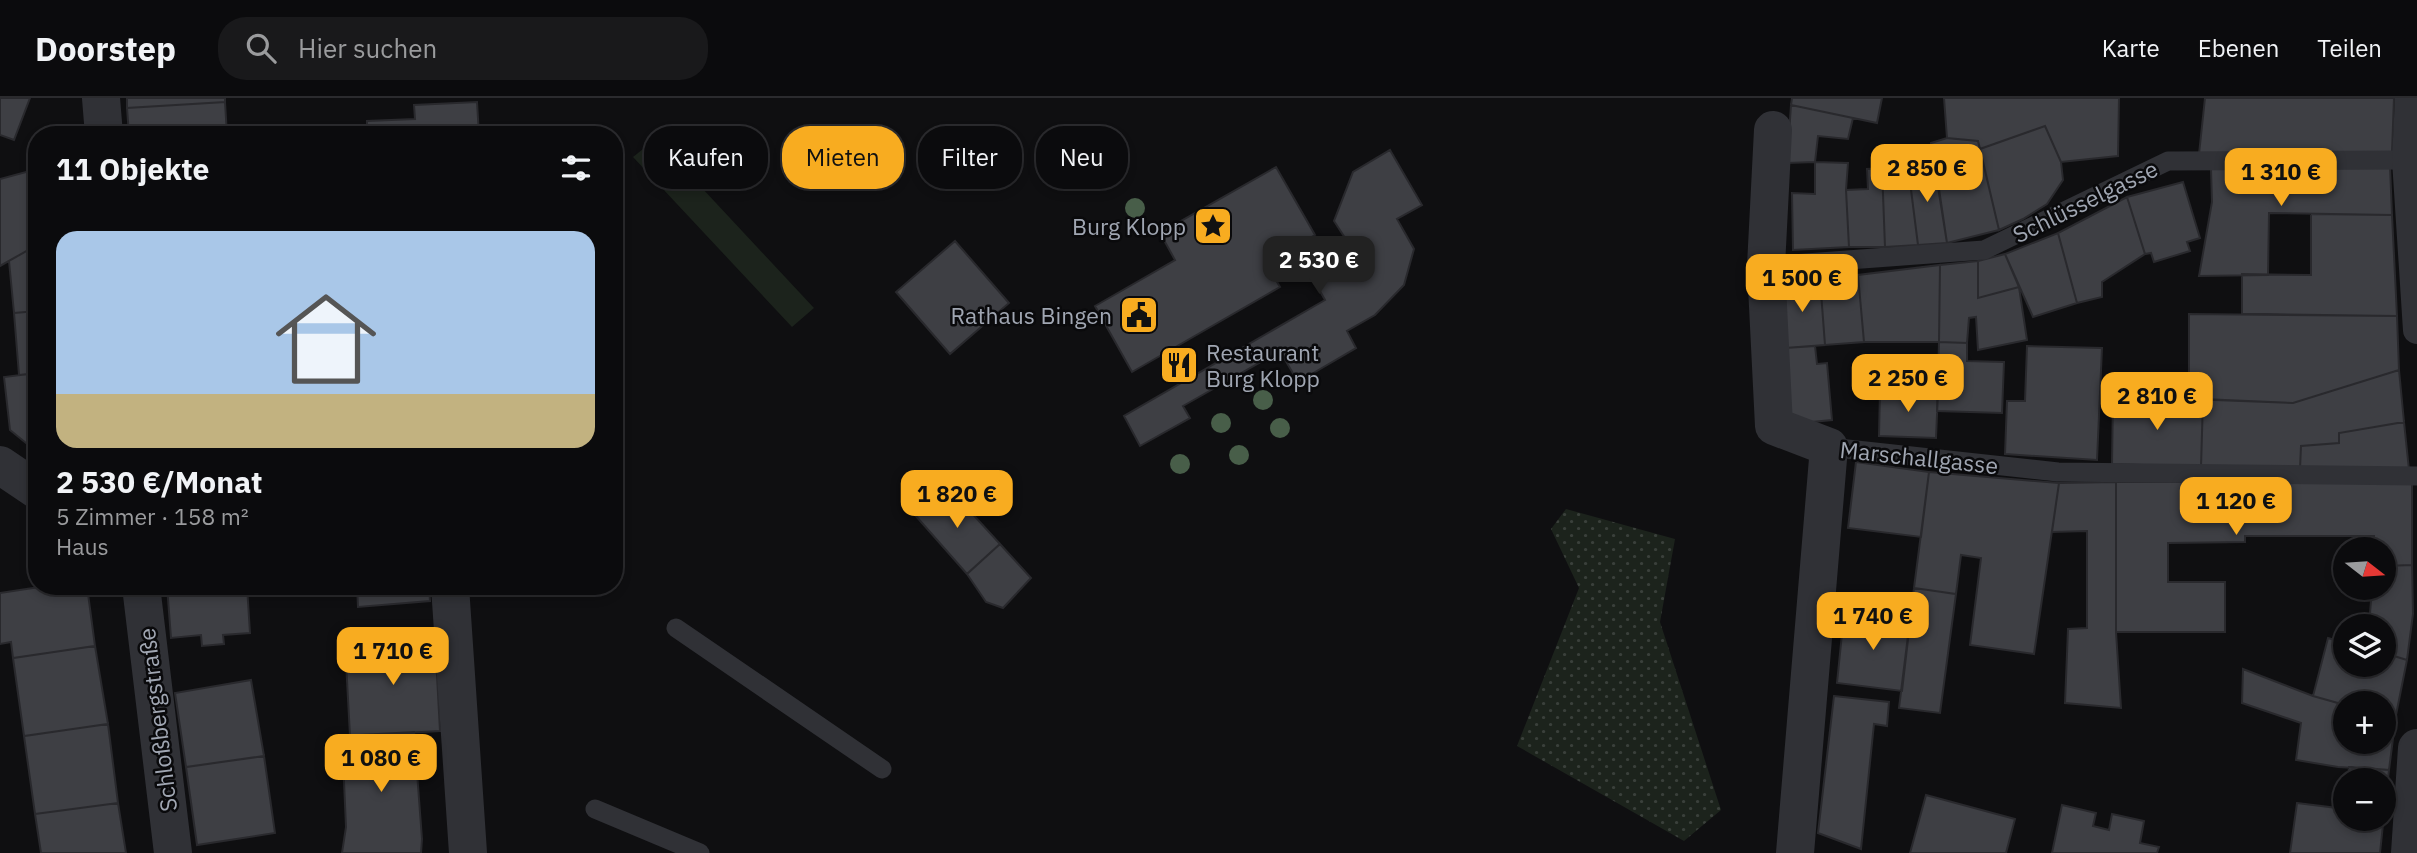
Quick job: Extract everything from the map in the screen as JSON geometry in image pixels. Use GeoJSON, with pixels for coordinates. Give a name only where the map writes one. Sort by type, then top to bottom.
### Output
{"type":"FeatureCollection","features":[{"type":"Feature","properties":{"kind":"street"},"geometry":{"type":"LineString","coordinates":[[101,98],[103,126]]}},
{"type":"Feature","properties":{"kind":"street"},"geometry":{"type":"LineString","coordinates":[[2409,98],[2406,160],[2417,330]]}},
{"type":"Feature","properties":{"kind":"street"},"geometry":{"type":"LineString","coordinates":[[1773,130],[1766,266],[1774,426],[1829,447]]}},
{"type":"Feature","properties":{"kind":"street","name":"Marschallgasse"},"geometry":{"type":"LineString","coordinates":[[1795,853],[1829,447]]}},
{"type":"Feature","properties":{"kind":"street"},"geometry":{"type":"LineString","coordinates":[[0,465],[28,484]]}},
{"type":"Feature","properties":{"kind":"street","name":"Schloßbergstraße"},"geometry":{"type":"LineString","coordinates":[[142,595],[173,853]]}},
{"type":"Feature","properties":{"kind":"street"},"geometry":{"type":"LineString","coordinates":[[451,595],[468,853]]}},
{"type":"Feature","properties":{"kind":"street"},"geometry":{"type":"LineString","coordinates":[[2410,853],[2417,748]]}},
{"type":"Feature","properties":{"kind":"lane","name":"Schlüsselgasse"},"geometry":{"type":"LineString","coordinates":[[1766,266],[1983,250],[2168,161],[2406,160]]}},
{"type":"Feature","properties":{"kind":"lane","name":"Marschallgasse"},"geometry":{"type":"LineString","coordinates":[[1829,447],[2058,472],[2417,476]]}},
{"type":"Feature","properties":{"kind":"lane"},"geometry":{"type":"LineString","coordinates":[[676,628],[882,769]]}},
{"type":"Feature","properties":{"kind":"lane"},"geometry":{"type":"LineString","coordinates":[[595,808],[700,853]]}},
{"type":"Feature","properties":{"kind":"shaded area"},"geometry":{"type":"Polygon","coordinates":[[[644,150],[644,169],[633,157],[644,150]]]}},
{"type":"Feature","properties":{"kind":"shaded area"},"geometry":{"type":"Polygon","coordinates":[[[663,189],[703,189],[814,308],[792,327],[663,189]]]}},
{"type":"Feature","properties":{"kind":"shaded area"},"geometry":{"type":"Polygon","coordinates":[[[1566,509],[1675,539],[1660,622],[1721,810],[1684,841],[1517,746],[1579,588],[1551,529],[1566,509]]]}},
{"type":"Feature","properties":{"kind":"building"},"geometry":{"type":"Polygon","coordinates":[[[0,98],[30,98],[14,140],[0,135],[0,98]]]}},
{"type":"Feature","properties":{"kind":"building"},"geometry":{"type":"Polygon","coordinates":[[[127,98],[225,98],[225,102],[127,108],[127,98]]]}},
{"type":"Feature","properties":{"kind":"building"},"geometry":{"type":"Polygon","coordinates":[[[1792,98],[1882,98],[1877,123],[1791,105],[1792,98]]]}},
{"type":"Feature","properties":{"kind":"building"},"geometry":{"type":"Polygon","coordinates":[[[1944,98],[2119,98],[2118,156],[2061,162],[2045,126],[1980,149],[1978,141],[1947,138],[1944,98]]]}},
{"type":"Feature","properties":{"kind":"building"},"geometry":{"type":"Polygon","coordinates":[[[2205,98],[2394,98],[2392,153],[2199,154],[2205,98]]]}},
{"type":"Feature","properties":{"kind":"building"},"geometry":{"type":"Polygon","coordinates":[[[225,102],[226,126],[128,126],[127,108],[225,102]]]}},
{"type":"Feature","properties":{"kind":"building"},"geometry":{"type":"Polygon","coordinates":[[[477,102],[478,126],[367,126],[367,121],[415,119],[414,105],[477,102]]]}},
{"type":"Feature","properties":{"kind":"building"},"geometry":{"type":"Polygon","coordinates":[[[1791,105],[1853,118],[1848,139],[1818,136],[1815,162],[1787,163],[1791,105]]]}},
{"type":"Feature","properties":{"kind":"building"},"geometry":{"type":"Polygon","coordinates":[[[2045,126],[2061,162],[2063,180],[2047,204],[1999,230],[1980,149],[2045,126]]]}},
{"type":"Feature","properties":{"kind":"building"},"geometry":{"type":"Polygon","coordinates":[[[1947,138],[1978,141],[1999,230],[1947,243],[1931,143],[1947,138]]]}},
{"type":"Feature","properties":{"kind":"building"},"geometry":{"type":"Polygon","coordinates":[[[1390,150],[1422,205],[1397,219],[1414,249],[1404,285],[1375,315],[1347,331],[1356,348],[1298,382],[1280,351],[1183,406],[1190,418],[1140,446],[1124,416],[1325,300],[1313,279],[1335,267],[1345,238],[1334,221],[1353,172],[1390,150]]]}},
{"type":"Feature","properties":{"kind":"building"},"geometry":{"type":"Polygon","coordinates":[[[1815,162],[1848,163],[1846,190],[1849,247],[1793,250],[1792,193],[1815,194],[1815,162]]]}},
{"type":"Feature","properties":{"kind":"building"},"geometry":{"type":"Polygon","coordinates":[[[1935,162],[1947,243],[1918,245],[1908,166],[1935,162]]]}},
{"type":"Feature","properties":{"kind":"building"},"geometry":{"type":"Polygon","coordinates":[[[1908,166],[1918,245],[1885,247],[1882,168],[1908,166]]]}},
{"type":"Feature","properties":{"kind":"building"},"geometry":{"type":"Polygon","coordinates":[[[2390,166],[2392,215],[2269,213],[2268,275],[2199,276],[2212,202],[2211,169],[2390,166]]]}},
{"type":"Feature","properties":{"kind":"building"},"geometry":{"type":"Polygon","coordinates":[[[1276,167],[1315,235],[1266,263],[1280,287],[1132,372],[1095,306],[1175,260],[1160,233],[1276,167]]]}},
{"type":"Feature","properties":{"kind":"building"},"geometry":{"type":"Polygon","coordinates":[[[1882,168],[1885,247],[1849,247],[1846,190],[1868,189],[1867,169],[1882,168]]]}},
{"type":"Feature","properties":{"kind":"building"},"geometry":{"type":"Polygon","coordinates":[[[28,171],[28,250],[0,266],[0,179],[28,171]]]}},
{"type":"Feature","properties":{"kind":"building"},"geometry":{"type":"Polygon","coordinates":[[[2183,182],[2200,238],[2187,242],[2190,251],[2154,262],[2151,253],[2145,254],[2127,197],[2183,182]]]}},
{"type":"Feature","properties":{"kind":"building"},"geometry":{"type":"Polygon","coordinates":[[[2127,197],[2145,254],[2102,282],[2102,297],[2077,303],[2058,233],[2127,197]]]}},
{"type":"Feature","properties":{"kind":"building"},"geometry":{"type":"Polygon","coordinates":[[[2311,214],[2392,215],[2397,316],[2242,314],[2242,274],[2311,275],[2311,214]]]}},
{"type":"Feature","properties":{"kind":"building"},"geometry":{"type":"Polygon","coordinates":[[[2058,233],[2077,303],[2033,317],[2005,254],[2058,233]]]}},
{"type":"Feature","properties":{"kind":"building"},"geometry":{"type":"Polygon","coordinates":[[[955,241],[1009,303],[950,354],[896,292],[955,241]]]}},
{"type":"Feature","properties":{"kind":"building"},"geometry":{"type":"Polygon","coordinates":[[[28,250],[28,312],[14,313],[9,261],[28,250]]]}},
{"type":"Feature","properties":{"kind":"building"},"geometry":{"type":"Polygon","coordinates":[[[2005,254],[2019,287],[1978,298],[1978,261],[2005,254]]]}},
{"type":"Feature","properties":{"kind":"building"},"geometry":{"type":"Polygon","coordinates":[[[1978,261],[1978,298],[2019,287],[2027,340],[1978,350],[1976,317],[1969,318],[1967,343],[1939,342],[1940,265],[1978,261]]]}},
{"type":"Feature","properties":{"kind":"building"},"geometry":{"type":"Polygon","coordinates":[[[1940,265],[1939,342],[1864,342],[1858,275],[1940,265]]]}},
{"type":"Feature","properties":{"kind":"building"},"geometry":{"type":"Polygon","coordinates":[[[1858,275],[1864,342],[1825,345],[1820,279],[1858,275]]]}},
{"type":"Feature","properties":{"kind":"building"},"geometry":{"type":"Polygon","coordinates":[[[1820,279],[1825,345],[1785,348],[1780,282],[1820,279]]]}},
{"type":"Feature","properties":{"kind":"building"},"geometry":{"type":"Polygon","coordinates":[[[28,312],[28,374],[19,375],[14,313],[28,312]]]}},
{"type":"Feature","properties":{"kind":"building"},"geometry":{"type":"Polygon","coordinates":[[[2189,314],[2397,316],[2399,370],[2293,403],[2189,399],[2189,314]]]}},
{"type":"Feature","properties":{"kind":"building"},"geometry":{"type":"Polygon","coordinates":[[[1939,342],[1967,343],[1967,361],[2004,362],[2002,413],[1937,411],[1939,342]]]}},
{"type":"Feature","properties":{"kind":"building"},"geometry":{"type":"Polygon","coordinates":[[[1815,346],[1817,364],[1827,363],[1832,420],[1791,424],[1785,348],[1815,346]]]}},
{"type":"Feature","properties":{"kind":"building"},"geometry":{"type":"Polygon","coordinates":[[[2027,346],[2102,348],[2097,460],[2005,454],[2007,401],[2025,401],[2027,346]]]}},
{"type":"Feature","properties":{"kind":"building"},"geometry":{"type":"Polygon","coordinates":[[[2399,370],[2404,422],[2339,433],[2339,443],[2301,446],[2300,469],[2201,467],[2203,399],[2293,403],[2399,370]]]}},
{"type":"Feature","properties":{"kind":"building"},"geometry":{"type":"Polygon","coordinates":[[[28,374],[28,445],[10,430],[4,377],[28,374]]]}},
{"type":"Feature","properties":{"kind":"building"},"geometry":{"type":"Polygon","coordinates":[[[1880,390],[1938,392],[1936,438],[1879,436],[1880,390]]]}},
{"type":"Feature","properties":{"kind":"building"},"geometry":{"type":"Polygon","coordinates":[[[2113,397],[2203,399],[2201,467],[2112,464],[2113,397]]]}},
{"type":"Feature","properties":{"kind":"building"},"geometry":{"type":"Polygon","coordinates":[[[2404,422],[2409,470],[2300,469],[2301,446],[2339,443],[2339,433],[2404,422]]]}},
{"type":"Feature","properties":{"kind":"building"},"geometry":{"type":"Polygon","coordinates":[[[1856,462],[1929,472],[1921,537],[1848,528],[1856,462]]]}},
{"type":"Feature","properties":{"kind":"building"},"geometry":{"type":"Polygon","coordinates":[[[1929,472],[2059,483],[2034,654],[1970,645],[1981,558],[1961,555],[1956,594],[1914,588],[1929,472]]]}},
{"type":"Feature","properties":{"kind":"building"},"geometry":{"type":"Polygon","coordinates":[[[2116,482],[2116,632],[2121,708],[2065,703],[2068,629],[2087,628],[2087,531],[2052,532],[2059,483],[2116,482]]]}},
{"type":"Feature","properties":{"kind":"building"},"geometry":{"type":"Polygon","coordinates":[[[2116,482],[2412,482],[2412,565],[2396,566],[2396,537],[2245,536],[2245,542],[2168,543],[2168,582],[2225,582],[2225,632],[2116,632],[2116,482]]]}},
{"type":"Feature","properties":{"kind":"building"},"geometry":{"type":"Polygon","coordinates":[[[947,486],[1000,544],[967,574],[915,515],[947,486]]]}},
{"type":"Feature","properties":{"kind":"building"},"geometry":{"type":"Polygon","coordinates":[[[1000,544],[1031,578],[1003,608],[986,602],[967,574],[1000,544]]]}},
{"type":"Feature","properties":{"kind":"building"},"geometry":{"type":"Polygon","coordinates":[[[2412,565],[2413,614],[2407,660],[2396,657],[2396,614],[2370,614],[2371,600],[2396,600],[2396,566],[2412,565]]]}},
{"type":"Feature","properties":{"kind":"building"},"geometry":{"type":"Polygon","coordinates":[[[1914,588],[1956,594],[1940,713],[1899,708],[1914,588]]]}},
{"type":"Feature","properties":{"kind":"building"},"geometry":{"type":"Polygon","coordinates":[[[28,589],[28,595],[88,595],[95,646],[13,658],[11,642],[0,644],[0,593],[28,589]]]}},
{"type":"Feature","properties":{"kind":"building"},"geometry":{"type":"Polygon","coordinates":[[[168,595],[248,595],[250,633],[223,635],[224,644],[202,646],[201,635],[171,638],[168,595]]]}},
{"type":"Feature","properties":{"kind":"building"},"geometry":{"type":"Polygon","coordinates":[[[357,595],[430,595],[430,601],[358,607],[357,595]]]}},
{"type":"Feature","properties":{"kind":"building"},"geometry":{"type":"Polygon","coordinates":[[[1844,614],[1910,622],[1902,691],[1837,683],[1844,614]]]}},
{"type":"Feature","properties":{"kind":"building"},"geometry":{"type":"Polygon","coordinates":[[[435,638],[440,731],[350,736],[345,643],[435,638]]]}},
{"type":"Feature","properties":{"kind":"building"},"geometry":{"type":"Polygon","coordinates":[[[2328,638],[2333,639],[2333,677],[2396,677],[2396,657],[2407,660],[2396,715],[2396,691],[2333,691],[2333,702],[2313,696],[2328,638]]]}},
{"type":"Feature","properties":{"kind":"building"},"geometry":{"type":"Polygon","coordinates":[[[95,646],[108,724],[24,736],[13,658],[95,646]]]}},
{"type":"Feature","properties":{"kind":"building"},"geometry":{"type":"Polygon","coordinates":[[[2243,669],[2333,702],[2333,754],[2391,754],[2389,768],[2338,767],[2296,760],[2301,723],[2242,703],[2243,669]]]}},
{"type":"Feature","properties":{"kind":"building"},"geometry":{"type":"Polygon","coordinates":[[[251,680],[264,756],[186,767],[175,693],[251,680]]]}},
{"type":"Feature","properties":{"kind":"building"},"geometry":{"type":"Polygon","coordinates":[[[1834,696],[1889,702],[1887,726],[1874,724],[1861,849],[1818,833],[1834,696]]]}},
{"type":"Feature","properties":{"kind":"building"},"geometry":{"type":"Polygon","coordinates":[[[108,724],[118,803],[35,814],[24,736],[108,724]]]}},
{"type":"Feature","properties":{"kind":"building"},"geometry":{"type":"Polygon","coordinates":[[[414,732],[421,853],[342,853],[346,827],[342,736],[414,732]]]}},
{"type":"Feature","properties":{"kind":"building"},"geometry":{"type":"Polygon","coordinates":[[[264,756],[275,833],[197,845],[186,767],[264,756]]]}},
{"type":"Feature","properties":{"kind":"building"},"geometry":{"type":"Polygon","coordinates":[[[1926,795],[2015,819],[2006,853],[1910,853],[1926,795]]]}},
{"type":"Feature","properties":{"kind":"building"},"geometry":{"type":"Polygon","coordinates":[[[118,803],[126,853],[41,853],[35,814],[118,803]]]}},
{"type":"Feature","properties":{"kind":"building"},"geometry":{"type":"Polygon","coordinates":[[[2297,803],[2333,808],[2333,831],[2383,831],[2380,853],[2290,853],[2297,803]]]}},
{"type":"Feature","properties":{"kind":"building"},"geometry":{"type":"Polygon","coordinates":[[[2062,805],[2096,813],[2093,826],[2109,830],[2112,814],[2144,821],[2140,843],[2159,847],[2157,853],[2052,853],[2062,805]]]}},
{"type":"Feature","properties":{"kind":"place","name":"Burg Klopp"},"geometry":{"type":"Point","coordinates":[1213,226]}},
{"type":"Feature","properties":{"kind":"place","name":"Rathaus Bingen"},"geometry":{"type":"Point","coordinates":[1139,315]}},
{"type":"Feature","properties":{"kind":"place","name":"Restaurant Burg Klopp"},"geometry":{"type":"Point","coordinates":[1179,365]}}]}
